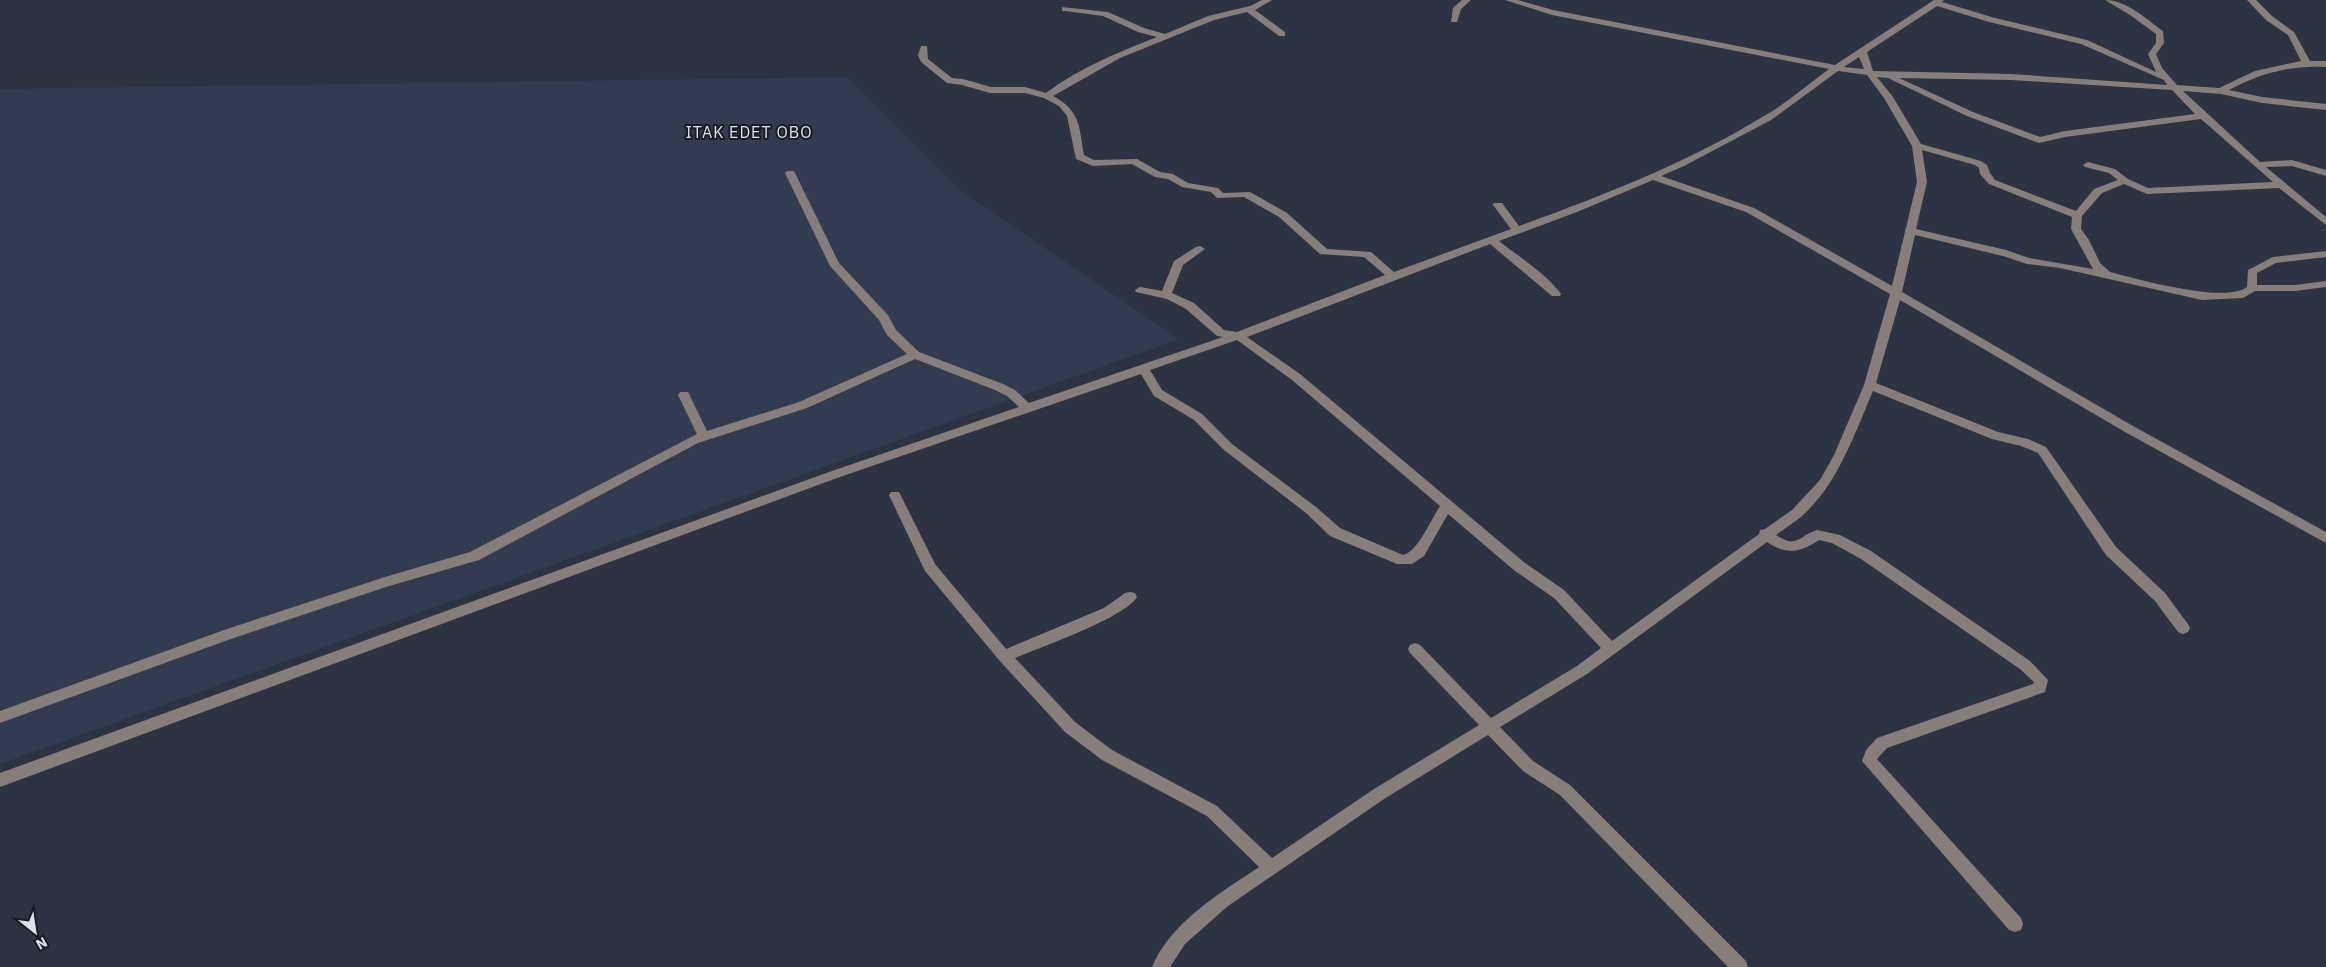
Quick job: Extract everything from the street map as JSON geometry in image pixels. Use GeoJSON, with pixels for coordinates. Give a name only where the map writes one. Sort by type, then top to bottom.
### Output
{"type":"FeatureCollection","features":[{"type":"Feature","properties":{"kind":"street"},"geometry":{"type":"LineString","coordinates":[[1047,96],[1117,56],[1222,14],[1249,9],[1268,0]]}},
{"type":"Feature","properties":{"kind":"street"},"geometry":{"type":"LineString","coordinates":[[1454,20],[1458,8],[1467,0]]}},
{"type":"Feature","properties":{"kind":"street"},"geometry":{"type":"LineString","coordinates":[[1508,0],[1552,12],[1836,68],[1885,75],[2011,77],[2221,91],[2262,100],[2326,107]]}},
{"type":"Feature","properties":{"kind":"street"},"geometry":{"type":"LineString","coordinates":[[2109,0],[2133,13],[2160,33],[2160,43],[2152,54],[2157,70],[2170,81],[2202,116],[2326,222]]}},
{"type":"Feature","properties":{"kind":"street"},"geometry":{"type":"LineString","coordinates":[[2251,0],[2269,18],[2291,34],[2306,62]]}},
{"type":"Feature","properties":{"kind":"street"},"geometry":{"type":"LineString","coordinates":[[0,780],[814,481],[1238,336],[1573,210],[1681,164],[1768,118],[1836,68],[1938,1],[1992,20],[2084,42],[2170,81]]}},
{"type":"Feature","properties":{"kind":"street"},"geometry":{"type":"LineString","coordinates":[[1249,9],[1282,34]]}},
{"type":"Feature","properties":{"kind":"street"},"geometry":{"type":"LineString","coordinates":[[1065,10],[1105,14],[1141,30],[1168,37]]}},
{"type":"Feature","properties":{"kind":"street"},"geometry":{"type":"LineString","coordinates":[[924,48],[922,55],[924,60],[950,82],[963,82],[990,90],[1025,90],[1047,96],[1069,110],[1072,116],[1079,157],[1082,160],[1094,163],[1134,161],[1158,175],[1170,176],[1185,185],[1214,190],[1221,196],[1246,194],[1283,215],[1324,252],[1366,254],[1394,276]]}},
{"type":"Feature","properties":{"kind":"street"},"geometry":{"type":"LineString","coordinates":[[1160,967],[1179,938],[1222,901],[1380,794],[1582,670],[1765,534],[1797,513],[1824,483],[1840,455],[1870,385],[1896,294],[1922,182],[1917,146],[1888,97],[1869,72],[1862,51]]}},
{"type":"Feature","properties":{"kind":"street"},"geometry":{"type":"LineString","coordinates":[[2221,91],[2256,73],[2306,62],[2326,64]]}},
{"type":"Feature","properties":{"kind":"street"},"geometry":{"type":"LineString","coordinates":[[1885,75],[1970,114],[2039,140],[2065,134],[2202,116]]}},
{"type":"Feature","properties":{"kind":"street"},"geometry":{"type":"LineString","coordinates":[[1917,146],[1978,163],[1984,167],[1985,174],[1992,182],[2077,215]]}},
{"type":"Feature","properties":{"kind":"street"},"geometry":{"type":"LineString","coordinates":[[2258,165],[2280,161],[2309,167],[2326,173]]}},
{"type":"Feature","properties":{"kind":"street"},"geometry":{"type":"LineString","coordinates":[[2088,165],[2112,171],[2125,181],[2146,191],[2283,186]]}},
{"type":"Feature","properties":{"kind":"street"},"geometry":{"type":"LineString","coordinates":[[790,174],[834,264],[884,318],[891,332],[915,355],[999,386],[1011,393],[1026,407]]}},
{"type":"Feature","properties":{"kind":"street"},"geometry":{"type":"LineString","coordinates":[[1652,176],[1750,210],[1768,219],[2137,434],[2326,538]]}},
{"type":"Feature","properties":{"kind":"street"},"geometry":{"type":"LineString","coordinates":[[2077,215],[2085,210],[2091,198],[2100,190],[2125,181]]}},
{"type":"Feature","properties":{"kind":"street"},"geometry":{"type":"LineString","coordinates":[[1498,205],[1517,231]]}},
{"type":"Feature","properties":{"kind":"street"},"geometry":{"type":"LineString","coordinates":[[2077,215],[2076,228],[2084,236],[2097,268],[2107,276]]}},
{"type":"Feature","properties":{"kind":"street"},"geometry":{"type":"LineString","coordinates":[[1911,231],[2006,253],[2027,261],[2060,265],[2202,296],[2242,295],[2252,288],[2295,288],[2326,284]]}},
{"type":"Feature","properties":{"kind":"street"},"geometry":{"type":"LineString","coordinates":[[1491,240],[1556,294]]}},
{"type":"Feature","properties":{"kind":"street"},"geometry":{"type":"LineString","coordinates":[[1166,295],[1178,263],[1200,250]]}},
{"type":"Feature","properties":{"kind":"street"},"geometry":{"type":"LineString","coordinates":[[2252,288],[2252,272],[2273,260],[2326,254]]}},
{"type":"Feature","properties":{"kind":"street"},"geometry":{"type":"LineString","coordinates":[[1140,290],[1166,295],[1195,310],[1221,333],[1238,336],[1296,377],[1532,577],[1559,594],[1610,648]]}},
{"type":"Feature","properties":{"kind":"street"},"geometry":{"type":"LineString","coordinates":[[0,717],[234,633],[385,582],[474,556],[695,439],[803,405],[915,355]]}},
{"type":"Feature","properties":{"kind":"street"},"geometry":{"type":"LineString","coordinates":[[1143,368],[1158,393],[1198,417],[1228,447],[1311,510],[1335,532],[1402,560],[1412,559],[1419,552],[1447,506]]}},
{"type":"Feature","properties":{"kind":"street"},"geometry":{"type":"LineString","coordinates":[[1870,385],[1996,436],[2029,443],[2042,450],[2111,551],[2160,598],[2183,628]]}},
{"type":"Feature","properties":{"kind":"street"},"geometry":{"type":"LineString","coordinates":[[684,395],[704,437]]}},
{"type":"Feature","properties":{"kind":"street"},"geometry":{"type":"LineString","coordinates":[[895,495],[930,567],[1004,656],[1070,727],[1107,754],[1212,811],[1271,868]]}},
{"type":"Feature","properties":{"kind":"street"},"geometry":{"type":"LineString","coordinates":[[1765,534],[1784,547],[1790,548],[1798,548],[1817,535],[1835,539],[1866,555],[2030,669],[2041,680],[2040,688],[1882,743],[1876,748],[1869,761],[2015,924]]}},
{"type":"Feature","properties":{"kind":"street"},"geometry":{"type":"LineString","coordinates":[[1004,656],[1108,612],[1130,597]]}},
{"type":"Feature","properties":{"kind":"street"},"geometry":{"type":"LineString","coordinates":[[1415,649],[1536,773],[1564,790],[1740,967]]}},
{"type":"Feature","properties":{"kind":"shaded area"},"geometry":{"type":"Polygon","coordinates":[[[847,77],[962,192],[1179,339],[0,764],[0,89],[847,77]]]}},
{"type":"Feature","properties":{"kind":"district","name":"ITAK EDET OBO"},"geometry":{"type":"Point","coordinates":[749,132]}}]}
